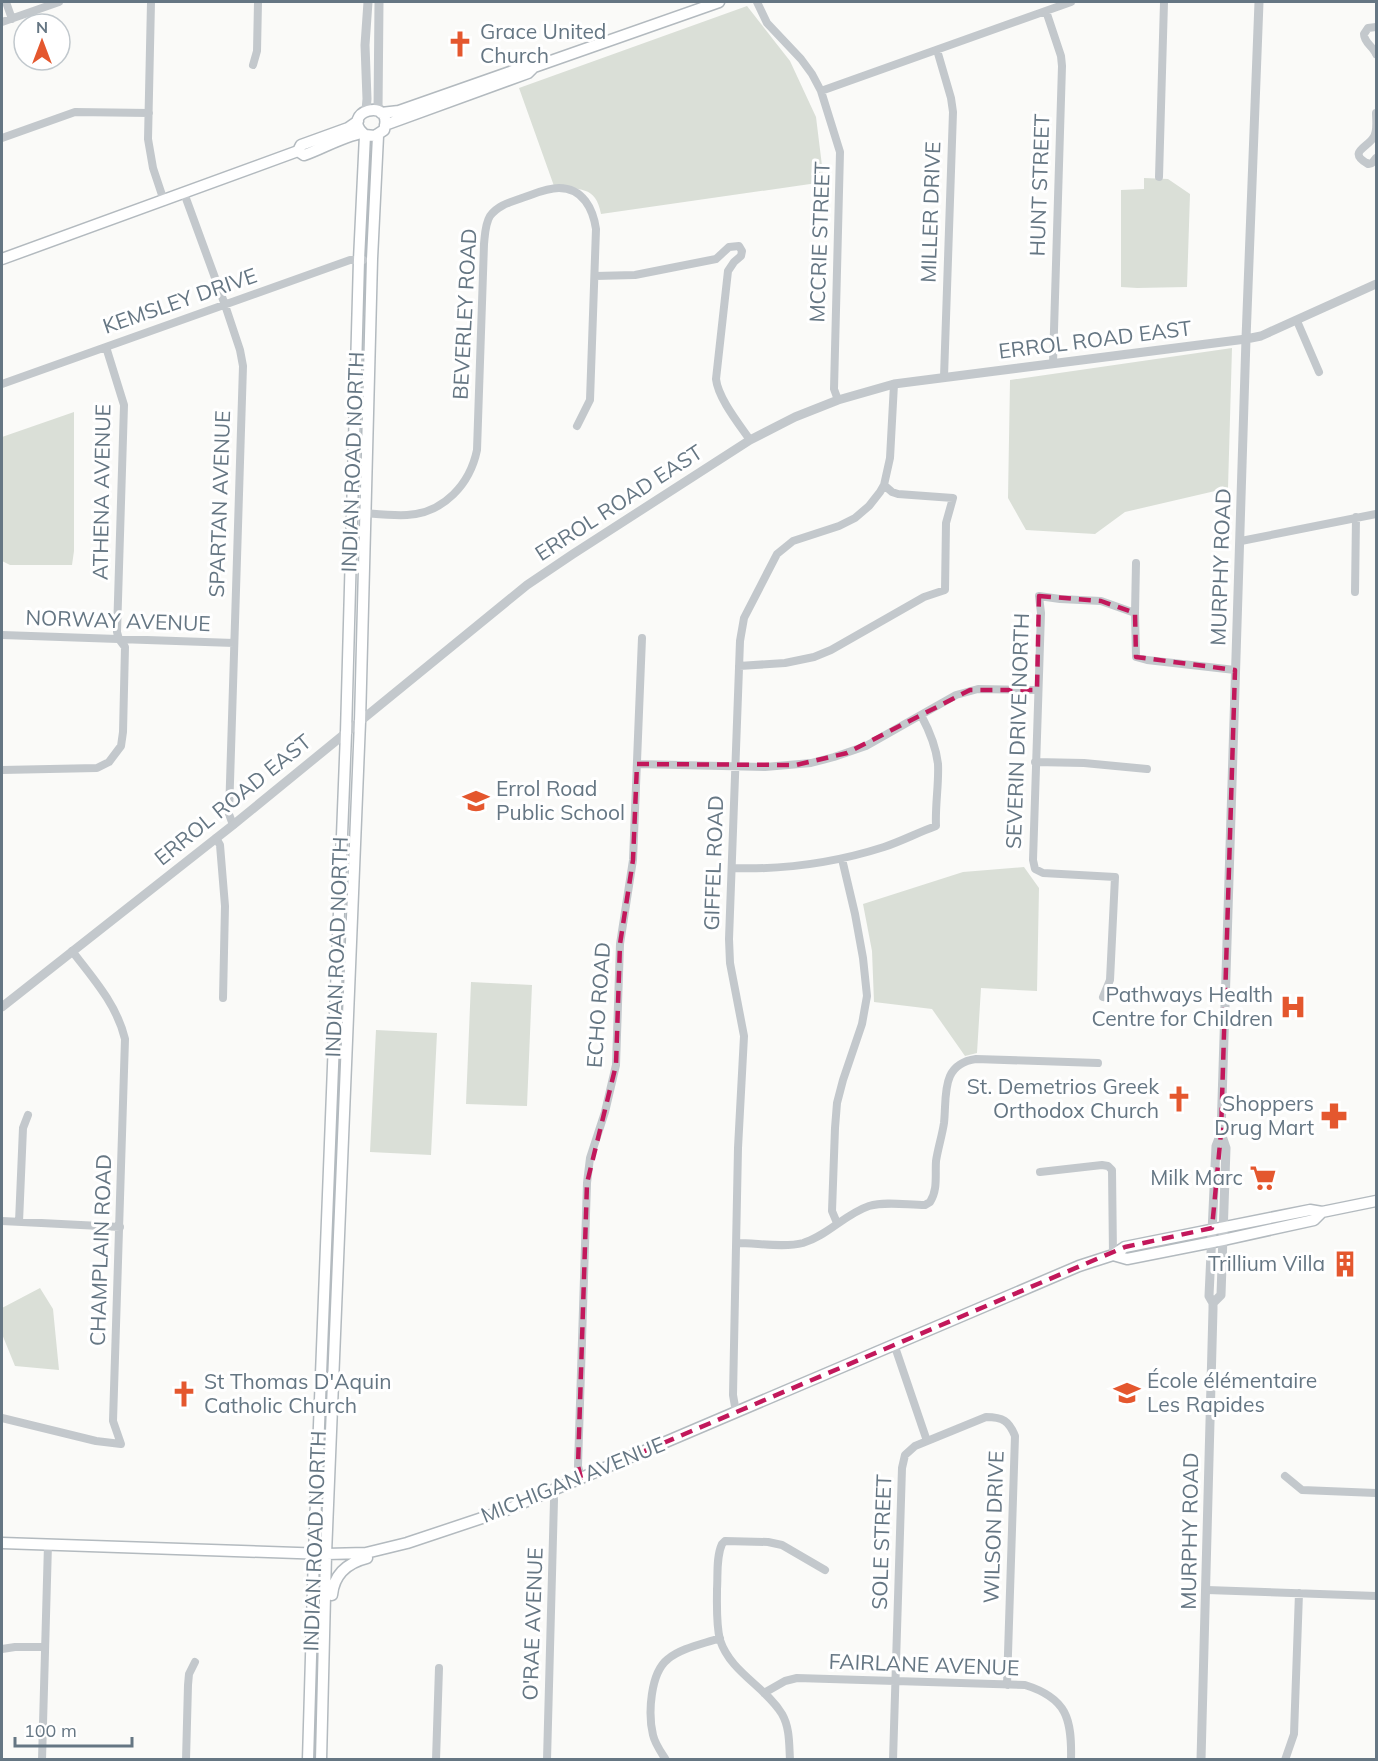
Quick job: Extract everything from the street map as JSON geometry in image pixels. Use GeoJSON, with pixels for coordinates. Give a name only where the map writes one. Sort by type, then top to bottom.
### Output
{"type":"FeatureCollection","features":[{"type":"Feature","properties":{"kind":"main road"},"geometry":{"type":"LineString","coordinates":[[2,259],[298,151],[302,145],[348,128],[358,122],[360,115],[375,111],[399,111],[524,67],[534,67],[719,2]]}},
{"type":"Feature","properties":{"kind":"main road"},"geometry":{"type":"LineString","coordinates":[[375,111],[384,116],[385,124],[528,73],[534,67]]}},
{"type":"Feature","properties":{"kind":"main road","name":"INDIAN ROAD NORTH"},"geometry":{"type":"LineString","coordinates":[[308,1760],[346,733],[363,134],[358,128],[358,122]]}},
{"type":"Feature","properties":{"kind":"main road","name":"INDIAN ROAD NORTH"},"geometry":{"type":"LineString","coordinates":[[321,1760],[326,1554],[360,722],[372,260],[378,136],[384,130],[385,124]]}},
{"type":"Feature","properties":{"kind":"main road"},"geometry":{"type":"LineString","coordinates":[[298,151],[304,155],[352,135],[378,136]]}},
{"type":"Feature","properties":{"kind":"main road","name":"MICHIGAN AVENUE"},"geometry":{"type":"LineString","coordinates":[[2,1543],[360,1554],[406,1543],[506,1510],[1079,1266],[1113,1255],[1125,1247],[1310,1210],[1322,1212],[1377,1201]]}},
{"type":"Feature","properties":{"kind":"main road","name":"MICHIGAN AVENUE"},"geometry":{"type":"LineString","coordinates":[[1113,1255],[1127,1259],[1211,1243],[1314,1220],[1322,1212]]}},
{"type":"Feature","properties":{"kind":"main road"},"geometry":{"type":"LineString","coordinates":[[325,1628],[334,1582],[344,1568],[361,1560],[389,1553],[406,1543]]}},
{"type":"Feature","properties":{"kind":"street"},"geometry":{"type":"LineString","coordinates":[[2,22],[12,18],[6,2]]}},
{"type":"Feature","properties":{"kind":"street"},"geometry":{"type":"LineString","coordinates":[[30,12],[59,2]]}},
{"type":"Feature","properties":{"kind":"street"},"geometry":{"type":"LineString","coordinates":[[151,2],[148,113],[150,154],[164,201]]}},
{"type":"Feature","properties":{"kind":"street"},"geometry":{"type":"LineString","coordinates":[[253,65],[257,51],[258,2]]}},
{"type":"Feature","properties":{"kind":"street"},"geometry":{"type":"LineString","coordinates":[[368,2],[365,45],[367,99],[375,111]]}},
{"type":"Feature","properties":{"kind":"street"},"geometry":{"type":"LineString","coordinates":[[375,111],[379,2]]}},
{"type":"Feature","properties":{"kind":"street","name":"MCCRIE STREET"},"geometry":{"type":"LineString","coordinates":[[757,2],[767,23],[812,74],[821,91],[840,152],[834,389],[838,399]]}},
{"type":"Feature","properties":{"kind":"street"},"geometry":{"type":"LineString","coordinates":[[821,91],[1071,2]]}},
{"type":"Feature","properties":{"kind":"street"},"geometry":{"type":"LineString","coordinates":[[1159,177],[1164,2]]}},
{"type":"Feature","properties":{"kind":"street","name":"MURPHY ROAD"},"geometry":{"type":"LineString","coordinates":[[1201,1760],[1213,1303],[1209,1296],[1216,1146],[1221,1133],[1259,2]]}},
{"type":"Feature","properties":{"kind":"street","name":"HUNT STREET"},"geometry":{"type":"LineString","coordinates":[[1046,11],[1062,66],[1053,363]]}},
{"type":"Feature","properties":{"kind":"street"},"geometry":{"type":"LineString","coordinates":[[1377,27],[1365,30],[1364,38],[1377,54]]}},
{"type":"Feature","properties":{"kind":"street","name":"MILLER DRIVE"},"geometry":{"type":"LineString","coordinates":[[936,50],[951,98],[952,112],[944,377]]}},
{"type":"Feature","properties":{"kind":"street"},"geometry":{"type":"LineString","coordinates":[[2,138],[75,112],[148,113]]}},
{"type":"Feature","properties":{"kind":"street"},"geometry":{"type":"LineString","coordinates":[[1377,113],[1375,135],[1360,149],[1359,153],[1361,160],[1368,164],[1377,158]]}},
{"type":"Feature","properties":{"kind":"street","name":"BEVERLEY ROAD"},"geometry":{"type":"LineString","coordinates":[[351,512],[408,515],[429,510],[455,493],[472,467],[477,441],[486,226],[492,214],[505,204],[552,189],[565,188],[587,202],[594,215],[596,229],[591,400],[577,426]]}},
{"type":"Feature","properties":{"kind":"street","name":"SPARTAN AVENUE"},"geometry":{"type":"LineString","coordinates":[[184,193],[225,305],[243,366],[229,814],[233,825]]}},
{"type":"Feature","properties":{"kind":"street"},"geometry":{"type":"LineString","coordinates":[[595,276],[635,275],[716,260],[729,247],[739,246],[742,250],[741,256],[728,272],[716,379],[724,400],[750,440]]}},
{"type":"Feature","properties":{"kind":"street","name":"KEMSLEY DRIVE"},"geometry":{"type":"LineString","coordinates":[[2,384],[350,261],[372,260]]}},
{"type":"Feature","properties":{"kind":"street","name":"ERROL ROAD EAST"},"geometry":{"type":"LineString","coordinates":[[2,1007],[233,825],[527,585],[750,440],[795,417],[838,399],[894,384],[1261,336],[1377,284]]}},
{"type":"Feature","properties":{"kind":"street"},"geometry":{"type":"LineString","coordinates":[[1297,321],[1319,372]]}},
{"type":"Feature","properties":{"kind":"street","name":"ATHENA AVENUE"},"geometry":{"type":"LineString","coordinates":[[2,770],[97,768],[109,762],[121,746],[125,647],[117,632],[124,405],[106,347]]}},
{"type":"Feature","properties":{"kind":"street","name":"GIFFEL ROAD"},"geometry":{"type":"LineString","coordinates":[[736,1412],[733,1395],[738,1148],[744,1036],[730,963],[729,939],[740,641],[744,618],[777,554],[793,541],[855,519],[880,492],[890,458],[894,384]]}},
{"type":"Feature","properties":{"kind":"street"},"geometry":{"type":"LineString","coordinates":[[738,666],[785,663],[814,657],[831,650],[924,597],[945,590],[946,523],[952,498],[898,494],[892,492],[884,484]]}},
{"type":"Feature","properties":{"kind":"street"},"geometry":{"type":"LineString","coordinates":[[1241,541],[1377,514]]}},
{"type":"Feature","properties":{"kind":"street"},"geometry":{"type":"LineString","coordinates":[[1355,592],[1356,517]]}},
{"type":"Feature","properties":{"kind":"street"},"geometry":{"type":"LineString","coordinates":[[1136,563],[1134,613],[1137,657],[1235,669]]}},
{"type":"Feature","properties":{"kind":"street","name":"SEVERIN DRIVE NORTH"},"geometry":{"type":"LineString","coordinates":[[1103,997],[1110,980],[1115,877],[1047,874],[1035,869],[1032,853],[1041,613],[1039,596],[1101,601],[1134,613]]}},
{"type":"Feature","properties":{"kind":"street","name":"NORWAY AVENUE"},"geometry":{"type":"LineString","coordinates":[[2,635],[234,644]]}},
{"type":"Feature","properties":{"kind":"street","name":"ECHO ROAD"},"geometry":{"type":"LineString","coordinates":[[581,1478],[578,1466],[587,1183],[591,1158],[616,1065],[620,944],[633,860],[642,638]]}},
{"type":"Feature","properties":{"kind":"street"},"geometry":{"type":"LineString","coordinates":[[637,764],[788,766],[834,757],[866,746],[956,695],[970,690],[978,688],[1037,690]]}},
{"type":"Feature","properties":{"kind":"street"},"geometry":{"type":"LineString","coordinates":[[732,868],[788,867],[842,859],[883,847],[936,826],[938,766],[931,736],[921,715]]}},
{"type":"Feature","properties":{"kind":"street"},"geometry":{"type":"LineString","coordinates":[[1035,762],[1084,763],[1147,769]]}},
{"type":"Feature","properties":{"kind":"street"},"geometry":{"type":"LineString","coordinates":[[216,838],[220,845],[225,906],[223,998]]}},
{"type":"Feature","properties":{"kind":"street"},"geometry":{"type":"LineString","coordinates":[[837,1223],[832,1211],[837,1103],[862,1024],[867,996],[855,914],[842,859]]}},
{"type":"Feature","properties":{"kind":"street","name":"CHAMPLAIN ROAD"},"geometry":{"type":"LineString","coordinates":[[2,1418],[96,1441],[121,1444],[113,1421],[125,1039],[122,1026],[111,1003],[72,951]]}},
{"type":"Feature","properties":{"kind":"street"},"geometry":{"type":"LineString","coordinates":[[737,1243],[801,1243],[816,1237],[871,1205],[925,1205],[930,1202],[935,1191],[936,1160],[944,1126],[948,1080],[957,1066],[968,1060],[1098,1063]]}},
{"type":"Feature","properties":{"kind":"street"},"geometry":{"type":"LineString","coordinates":[[19,1222],[23,1128],[28,1115]]}},
{"type":"Feature","properties":{"kind":"street","name":"MURPHY ROAD"},"geometry":{"type":"LineString","coordinates":[[1213,1303],[1221,1295],[1226,1148],[1221,1133]]}},
{"type":"Feature","properties":{"kind":"street"},"geometry":{"type":"LineString","coordinates":[[1040,1172],[1102,1165],[1112,1170],[1114,1176],[1113,1255]]}},
{"type":"Feature","properties":{"kind":"street"},"geometry":{"type":"LineString","coordinates":[[2,1221],[120,1227]]}},
{"type":"Feature","properties":{"kind":"street"},"geometry":{"type":"LineString","coordinates":[[894,1344],[927,1442]]}},
{"type":"Feature","properties":{"kind":"street","name":"WILSON DRIVE"},"geometry":{"type":"LineString","coordinates":[[927,1442],[986,1418],[1005,1421],[1011,1426],[1015,1436],[1007,1685]]}},
{"type":"Feature","properties":{"kind":"street","name":"SOLE STREET"},"geometry":{"type":"LineString","coordinates":[[892,1760],[902,1468],[905,1455],[909,1450],[927,1442]]}},
{"type":"Feature","properties":{"kind":"street"},"geometry":{"type":"LineString","coordinates":[[1285,1476],[1302,1490],[1377,1493]]}},
{"type":"Feature","properties":{"kind":"street","name":"O'RAE AVENUE"},"geometry":{"type":"LineString","coordinates":[[547,1760],[553,1490]]}},
{"type":"Feature","properties":{"kind":"street"},"geometry":{"type":"LineString","coordinates":[[790,1760],[788,1729],[782,1714],[764,1693],[734,1665],[720,1638],[717,1597],[718,1555],[722,1544],[730,1540],[775,1543],[789,1547],[825,1570]]}},
{"type":"Feature","properties":{"kind":"street"},"geometry":{"type":"LineString","coordinates":[[42,1760],[48,1544]]}},
{"type":"Feature","properties":{"kind":"street"},"geometry":{"type":"LineString","coordinates":[[1207,1590],[1377,1596]]}},
{"type":"Feature","properties":{"kind":"street"},"geometry":{"type":"LineString","coordinates":[[1285,1760],[1294,1734],[1299,1593]]}},
{"type":"Feature","properties":{"kind":"street"},"geometry":{"type":"LineString","coordinates":[[666,1760],[655,1742],[652,1727],[653,1686],[658,1671],[671,1657],[720,1638]]}},
{"type":"Feature","properties":{"kind":"street"},"geometry":{"type":"LineString","coordinates":[[2,1649],[45,1647]]}},
{"type":"Feature","properties":{"kind":"street"},"geometry":{"type":"LineString","coordinates":[[186,1760],[189,1674],[195,1662]]}},
{"type":"Feature","properties":{"kind":"street"},"geometry":{"type":"LineString","coordinates":[[436,1760],[439,1668]]}},
{"type":"Feature","properties":{"kind":"street","name":"FAIRLANE AVENUE"},"geometry":{"type":"LineString","coordinates":[[764,1693],[785,1681],[797,1678],[1025,1685],[1046,1694],[1065,1712],[1070,1729],[1071,1760]]}},
{"type":"Feature","properties":{"kind":"highlighted area"},"geometry":{"type":"Polygon","coordinates":[[[1039,596],[1101,601],[1135,613],[1136,657],[1235,670],[1221,1133],[1212,1228],[1125,1247],[581,1478],[578,1466],[587,1183],[616,1065],[620,944],[633,860],[637,764],[796,765],[847,753],[970,690],[1037,690],[1039,596]]]}},
{"type":"Feature","properties":{"kind":"shaded area"},"geometry":{"type":"Polygon","coordinates":[[[747,6],[790,61],[816,117],[824,182],[601,214],[599,205],[591,193],[554,186],[519,88],[747,6]]]}},
{"type":"Feature","properties":{"kind":"shaded area"},"geometry":{"type":"Polygon","coordinates":[[[1144,178],[1168,179],[1190,194],[1187,287],[1121,287],[1121,190],[1144,189],[1144,178]]]}},
{"type":"Feature","properties":{"kind":"shaded area"},"geometry":{"type":"Polygon","coordinates":[[[1232,348],[1228,488],[1125,512],[1095,534],[1026,530],[1008,498],[1010,380],[1232,348]]]}},
{"type":"Feature","properties":{"kind":"shaded area"},"geometry":{"type":"Polygon","coordinates":[[[74,412],[74,551],[72,565],[10,565],[2,561],[2,437],[74,412]]]}},
{"type":"Feature","properties":{"kind":"shaded area"},"geometry":{"type":"Polygon","coordinates":[[[1024,867],[1039,888],[1037,991],[981,988],[977,1053],[965,1056],[932,1009],[874,1002],[872,951],[863,904],[963,872],[1024,867]]]}},
{"type":"Feature","properties":{"kind":"shaded area"},"geometry":{"type":"Polygon","coordinates":[[[471,982],[532,985],[527,1106],[466,1104],[471,982]]]}},
{"type":"Feature","properties":{"kind":"shaded area"},"geometry":{"type":"Polygon","coordinates":[[[376,1030],[437,1033],[431,1155],[370,1152],[376,1030]]]}},
{"type":"Feature","properties":{"kind":"shaded area"},"geometry":{"type":"Polygon","coordinates":[[[40,1288],[53,1309],[59,1370],[15,1366],[2,1334],[2,1308],[40,1288]]]}},
{"type":"Feature","properties":{"kind":"place","name":"Grace United Church"},"geometry":{"type":"Point","coordinates":[460,44]}},
{"type":"Feature","properties":{"kind":"place","name":"Errol Road Public School"},"geometry":{"type":"Point","coordinates":[476,801]}},
{"type":"Feature","properties":{"kind":"place","name":"Pathways Health Centre for Children"},"geometry":{"type":"Point","coordinates":[1293,1007]}},
{"type":"Feature","properties":{"kind":"place","name":"St. Demetrios Greek Orthodox Church"},"geometry":{"type":"Point","coordinates":[1179,1099]}},
{"type":"Feature","properties":{"kind":"place","name":"Shoppers Drug Mart"},"geometry":{"type":"Point","coordinates":[1334,1116]}},
{"type":"Feature","properties":{"kind":"place","name":"Milk Marc"},"geometry":{"type":"Point","coordinates":[1263,1178]}},
{"type":"Feature","properties":{"kind":"place","name":"Trillium Villa"},"geometry":{"type":"Point","coordinates":[1345,1264]}},
{"type":"Feature","properties":{"kind":"place","name":"École élémentaire Les Rapides"},"geometry":{"type":"Point","coordinates":[1127,1393]}},
{"type":"Feature","properties":{"kind":"place","name":"St Thomas D'Aquin Catholic Church"},"geometry":{"type":"Point","coordinates":[184,1394]}}]}
